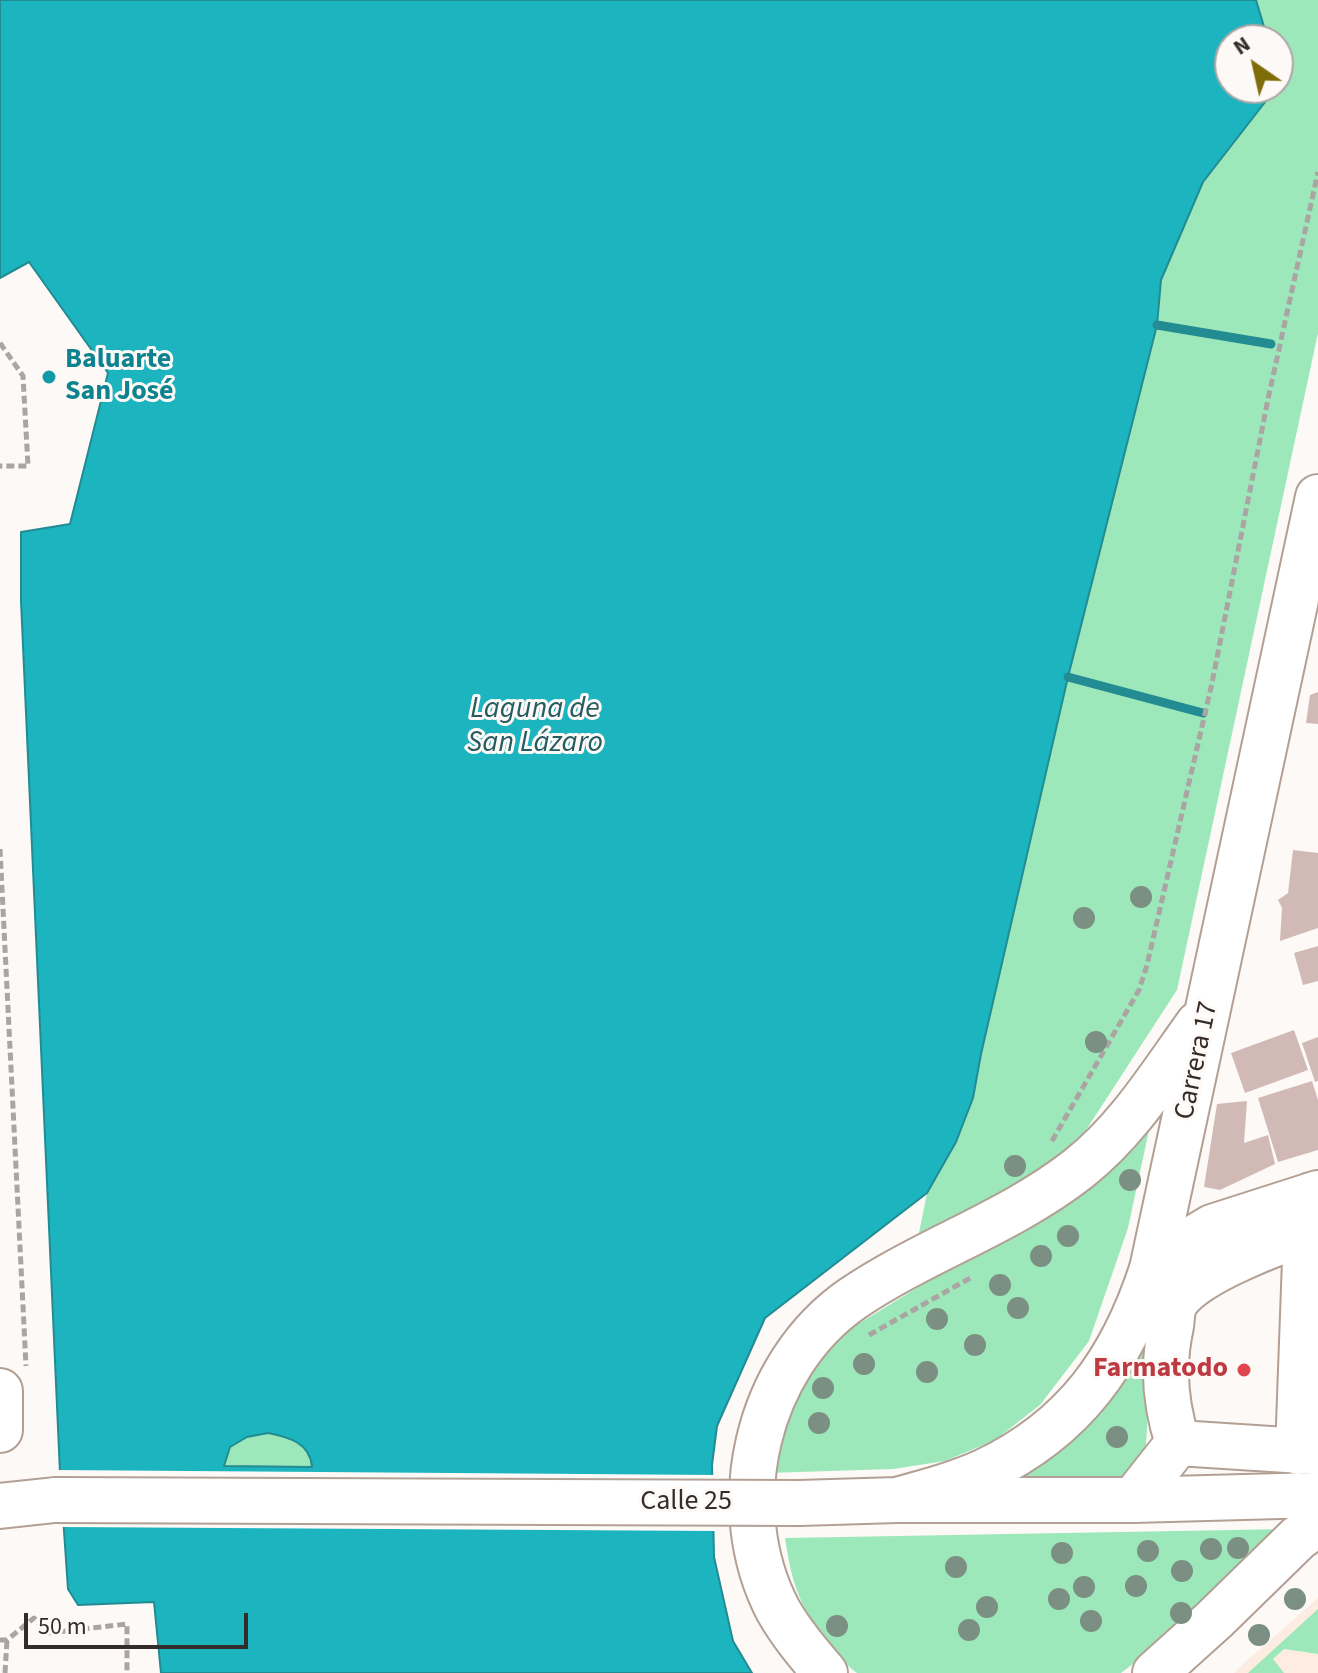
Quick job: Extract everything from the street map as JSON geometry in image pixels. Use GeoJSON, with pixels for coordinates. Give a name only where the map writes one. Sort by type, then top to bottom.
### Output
{"type":"FeatureCollection","features":[{"type":"Feature","properties":{"kind":"main road","name":"Carrera 17"},"geometry":{"type":"LineString","coordinates":[[897,1500],[984,1472],[1023,1450],[1060,1423],[1091,1390],[1118,1353],[1138,1312],[1152,1269],[1318,497]]}},
{"type":"Feature","properties":{"kind":"main road"},"geometry":{"type":"LineString","coordinates":[[825,1673],[801,1645],[778,1609],[761,1565],[752,1522],[752,1482],[766,1414],[796,1356],[818,1330],[850,1301],[1039,1197],[1081,1167],[1117,1133],[1209,1009]]}},
{"type":"Feature","properties":{"kind":"main road"},"geometry":{"type":"LineString","coordinates":[[1152,1269],[1182,1245],[1212,1227],[1313,1212]]}},
{"type":"Feature","properties":{"kind":"main road"},"geometry":{"type":"LineString","coordinates":[[1178,1443],[1169,1415],[1165,1378],[1175,1303],[1192,1285],[1213,1271],[1313,1212]]}},
{"type":"Feature","properties":{"kind":"main road"},"geometry":{"type":"LineString","coordinates":[[1178,1443],[1308,1452],[1313,1212]]}},
{"type":"Feature","properties":{"kind":"main road"},"geometry":{"type":"LineString","coordinates":[[0,1430],[13,1380]]}},
{"type":"Feature","properties":{"kind":"main road"},"geometry":{"type":"LineString","coordinates":[[1133,1500],[1178,1443]]}},
{"type":"Feature","properties":{"kind":"main road","name":"Calle 25"},"geometry":{"type":"LineString","coordinates":[[19,1499],[799,1503],[1318,1495]]}},
{"type":"Feature","properties":{"kind":"main road"},"geometry":{"type":"LineString","coordinates":[[1155,1673],[1298,1538],[1318,1524]]}},
{"type":"Feature","properties":{"kind":"path"},"geometry":{"type":"LineString","coordinates":[[1200,735],[1318,172]]}},
{"type":"Feature","properties":{"kind":"path"},"geometry":{"type":"LineString","coordinates":[[0,343],[23,376],[28,466],[0,466]]}},
{"type":"Feature","properties":{"kind":"path"},"geometry":{"type":"LineString","coordinates":[[0,849],[13,1380]]}},
{"type":"Feature","properties":{"kind":"path"},"geometry":{"type":"LineString","coordinates":[[864,1338],[982,1271]]}},
{"type":"Feature","properties":{"kind":"path"},"geometry":{"type":"LineString","coordinates":[[5,1673],[4,1640],[34,1618],[48,1633],[127,1624],[127,1673]]}},
{"type":"Feature","properties":{"kind":"shaded area"},"geometry":{"type":"Polygon","coordinates":[[[1318,1598],[1318,1673],[1234,1673],[1241,1666],[1318,1598]]]}},
{"type":"Feature","properties":{"kind":"green space"},"geometry":{"type":"Polygon","coordinates":[[[1256,0],[1318,0],[1318,333],[1177,990],[1064,1164],[917,1243],[927,1193],[956,1142],[973,1098],[1068,677],[1157,325],[1161,280],[1203,182],[1264,104],[1294,104],[1294,24],[1263,24],[1256,0]]]}},
{"type":"Feature","properties":{"kind":"green space"},"geometry":{"type":"Polygon","coordinates":[[[1154,1107],[1128,1228],[1089,1341],[1040,1405],[995,1440],[945,1461],[893,1469],[767,1473],[786,1402],[837,1337],[1075,1191],[1154,1107]]]}},
{"type":"Feature","properties":{"kind":"green space"},"geometry":{"type":"Polygon","coordinates":[[[1153,1326],[1144,1478],[1013,1479],[1153,1326]]]}},
{"type":"Feature","properties":{"kind":"green space"},"geometry":{"type":"Polygon","coordinates":[[[268,1433],[297,1442],[307,1452],[312,1467],[224,1466],[230,1447],[247,1437],[268,1433]]]}},
{"type":"Feature","properties":{"kind":"green space"},"geometry":{"type":"Polygon","coordinates":[[[1288,1529],[1212,1604],[1121,1673],[857,1673],[820,1633],[805,1608],[794,1583],[785,1538],[1288,1529]]]}},
{"type":"Feature","properties":{"kind":"green space"},"geometry":{"type":"Polygon","coordinates":[[[1318,1609],[1318,1654],[1284,1649],[1273,1659],[1284,1673],[1248,1673],[1318,1609]]]}},
{"type":"Feature","properties":{"kind":"water","name":"Laguna de San Lázaro"},"geometry":{"type":"Polygon","coordinates":[[[0,0],[1256,0],[1263,24],[1214,24],[1214,104],[1264,104],[1203,182],[1161,280],[1157,325],[1068,677],[973,1098],[956,1142],[927,1193],[765,1318],[717,1426],[712,1465],[714,1557],[733,1641],[752,1673],[161,1673],[154,1602],[78,1605],[68,1589],[60,1473],[21,601],[21,532],[70,524],[108,373],[29,262],[0,278],[0,0]],[[268,1433],[247,1437],[230,1447],[224,1466],[312,1467],[307,1452],[291,1439],[268,1433]]]}},
{"type":"Feature","properties":{"kind":"pier"},"geometry":{"type":"Polygon","coordinates":[[[56,1470],[716,1475],[717,1531],[61,1527],[56,1470]]]}},
{"type":"Feature","properties":{"kind":"building"},"geometry":{"type":"Polygon","coordinates":[[[1318,692],[1318,724],[1306,723],[1310,695],[1318,692]]]}},
{"type":"Feature","properties":{"kind":"building"},"geometry":{"type":"Polygon","coordinates":[[[1293,850],[1318,853],[1318,928],[1280,941],[1282,908],[1278,900],[1288,893],[1293,850]]]}},
{"type":"Feature","properties":{"kind":"building"},"geometry":{"type":"Polygon","coordinates":[[[1318,946],[1318,981],[1303,985],[1294,953],[1318,946]]]}},
{"type":"Feature","properties":{"kind":"building"},"geometry":{"type":"Polygon","coordinates":[[[1294,1030],[1308,1070],[1245,1093],[1231,1053],[1294,1030]]]}},
{"type":"Feature","properties":{"kind":"building"},"geometry":{"type":"Polygon","coordinates":[[[1318,1037],[1318,1081],[1315,1082],[1302,1043],[1318,1037]]]}},
{"type":"Feature","properties":{"kind":"building"},"geometry":{"type":"Polygon","coordinates":[[[1312,1081],[1318,1100],[1318,1150],[1278,1162],[1258,1098],[1312,1081]]]}},
{"type":"Feature","properties":{"kind":"building"},"geometry":{"type":"Polygon","coordinates":[[[1247,1101],[1244,1143],[1268,1135],[1275,1164],[1220,1190],[1204,1187],[1217,1104],[1247,1101]]]}},
{"type":"Feature","properties":{"kind":"waterway"},"geometry":{"type":"LineString","coordinates":[[1157,325],[1271,344]]}},
{"type":"Feature","properties":{"kind":"waterway"},"geometry":{"type":"LineString","coordinates":[[1068,677],[1203,713]]}},
{"type":"Feature","properties":{"kind":"place","name":"Baluarte San José"},"geometry":{"type":"Point","coordinates":[49,377]}},
{"type":"Feature","properties":{"kind":"place","name":"Farmatodo"},"geometry":{"type":"Point","coordinates":[1244,1370]}}]}
